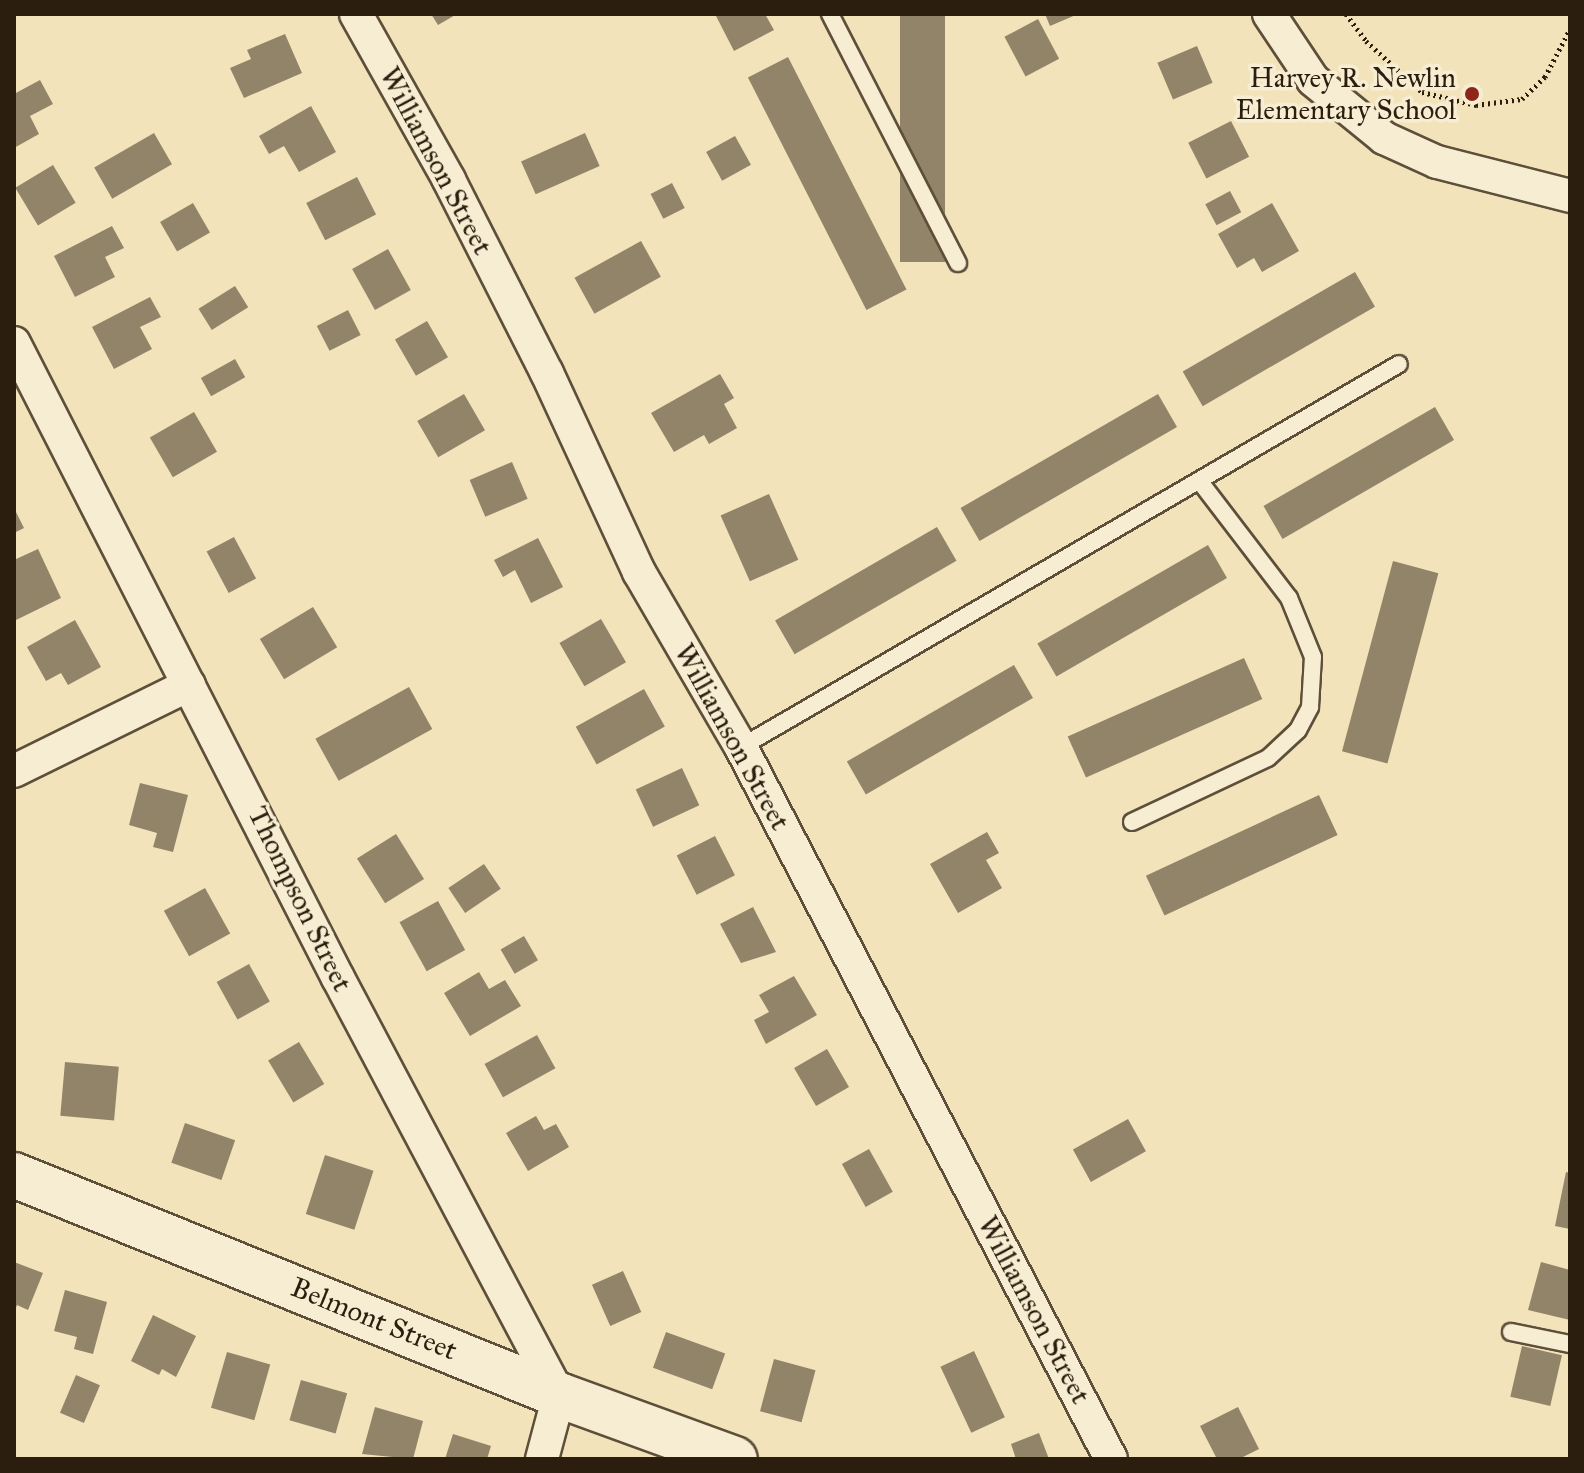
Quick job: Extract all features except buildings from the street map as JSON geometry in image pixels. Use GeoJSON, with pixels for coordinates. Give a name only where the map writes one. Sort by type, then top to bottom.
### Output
{"type":"FeatureCollection","features":[{"type":"Feature","properties":{"kind":"street","name":"Williamson Street"},"geometry":{"type":"LineString","coordinates":[[356,14],[519,318],[639,572],[741,747],[1111,1459]]}},
{"type":"Feature","properties":{"kind":"street"},"geometry":{"type":"LineString","coordinates":[[1269,14],[1313,80],[1384,138],[1437,162],[1570,196]]}},
{"type":"Feature","properties":{"kind":"street","name":"Thompson Street"},"geometry":{"type":"LineString","coordinates":[[14,343],[559,1395]]}},
{"type":"Feature","properties":{"kind":"street"},"geometry":{"type":"LineString","coordinates":[[14,771],[189,685]]}},
{"type":"Feature","properties":{"kind":"street","name":"Belmont Street"},"geometry":{"type":"LineString","coordinates":[[14,1175],[559,1395],[735,1459]]}},
{"type":"Feature","properties":{"kind":"street"},"geometry":{"type":"LineString","coordinates":[[542,1459],[559,1395]]}},
{"type":"Feature","properties":{"kind":"lane"},"geometry":{"type":"LineString","coordinates":[[830,14],[958,263]]}},
{"type":"Feature","properties":{"kind":"lane"},"geometry":{"type":"LineString","coordinates":[[741,747],[1201,483],[1399,364]]}},
{"type":"Feature","properties":{"kind":"lane"},"geometry":{"type":"LineString","coordinates":[[1132,822],[1268,758],[1298,730],[1310,707],[1313,657],[1289,598],[1201,483]]}},
{"type":"Feature","properties":{"kind":"lane"},"geometry":{"type":"LineString","coordinates":[[1511,1332],[1570,1344]]}},
{"type":"Feature","properties":{"kind":"path"},"geometry":{"type":"LineString","coordinates":[[1346,14],[1366,41],[1422,92],[1476,105],[1522,99],[1545,77],[1570,29]]}},
{"type":"Feature","properties":{"kind":"place","name":"Harvey R. Newlin Elementary School"},"geometry":{"type":"Point","coordinates":[1472,94]}}]}
